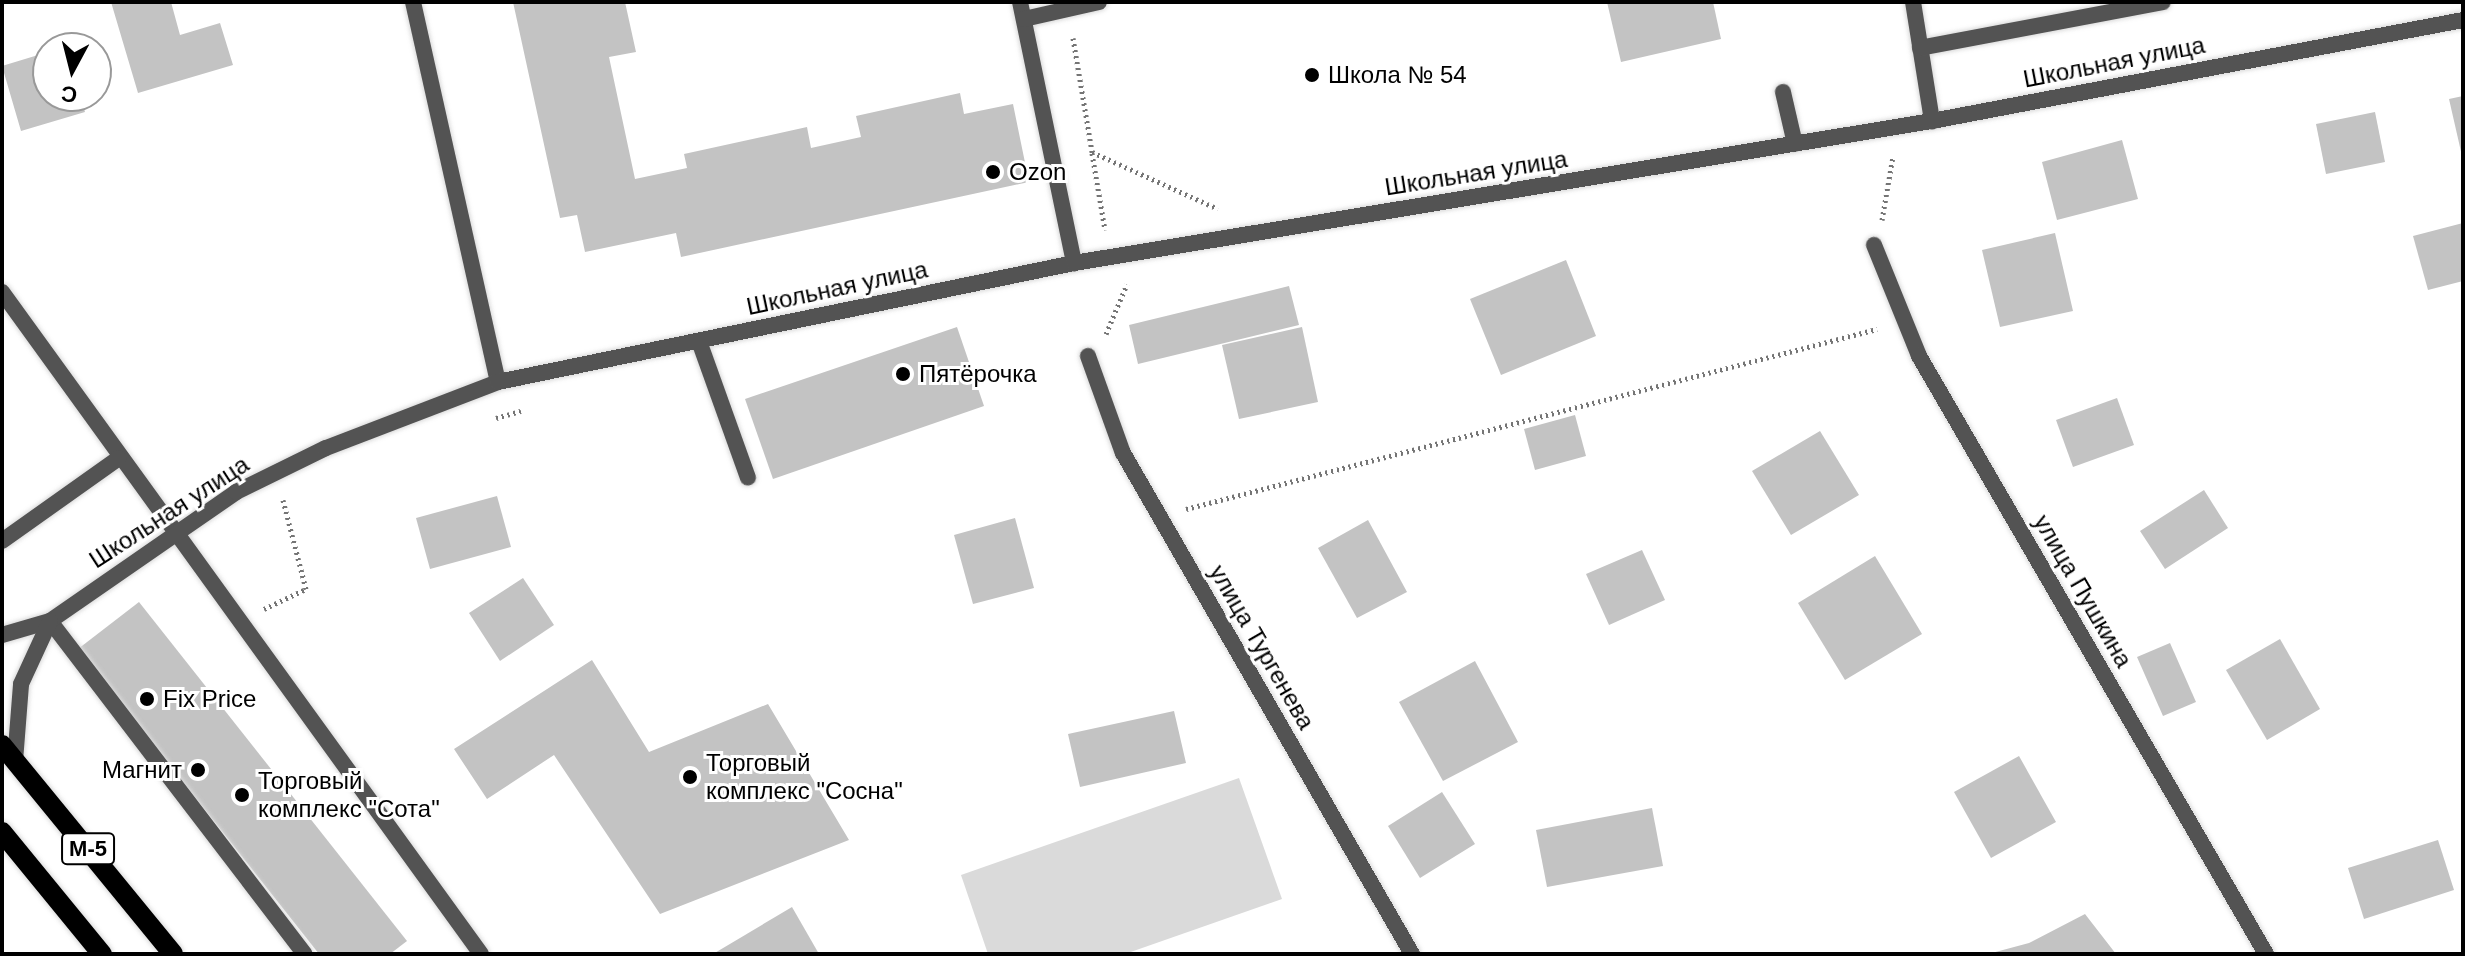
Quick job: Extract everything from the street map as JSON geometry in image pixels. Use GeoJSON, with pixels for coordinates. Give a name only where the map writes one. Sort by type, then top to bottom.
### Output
{"type":"FeatureCollection","features":[{"type":"Feature","properties":{"kind":"main road","name":"М-5"},"geometry":{"type":"LineString","coordinates":[[9,753],[173,954]]}},
{"type":"Feature","properties":{"kind":"main road","name":"М-5"},"geometry":{"type":"LineString","coordinates":[[2,832],[102,954]]}},
{"type":"Feature","properties":{"kind":"street"},"geometry":{"type":"LineString","coordinates":[[413,2],[498,382]]}},
{"type":"Feature","properties":{"kind":"street"},"geometry":{"type":"LineString","coordinates":[[1074,263],[1022,10],[1068,9],[1099,2]]}},
{"type":"Feature","properties":{"kind":"street"},"geometry":{"type":"LineString","coordinates":[[1913,2],[1932,121]]}},
{"type":"Feature","properties":{"kind":"street"},"geometry":{"type":"LineString","coordinates":[[1920,48],[2163,2]]}},
{"type":"Feature","properties":{"kind":"street","name":"Школьная улица"},"geometry":{"type":"LineString","coordinates":[[2,635],[50,621],[172,533],[236,492],[326,448],[498,382],[1074,263],[1888,129],[2463,20]]}},
{"type":"Feature","properties":{"kind":"street"},"geometry":{"type":"LineString","coordinates":[[1783,92],[1795,144]]}},
{"type":"Feature","properties":{"kind":"street","name":"улица Пушкина"},"geometry":{"type":"LineString","coordinates":[[1874,245],[1919,356],[2266,954]]}},
{"type":"Feature","properties":{"kind":"street"},"geometry":{"type":"LineString","coordinates":[[2,292],[172,533],[481,954]]}},
{"type":"Feature","properties":{"kind":"street"},"geometry":{"type":"LineString","coordinates":[[699,341],[748,478]]}},
{"type":"Feature","properties":{"kind":"street","name":"улица Тургенева"},"geometry":{"type":"LineString","coordinates":[[1088,356],[1123,453],[1412,954]]}},
{"type":"Feature","properties":{"kind":"street"},"geometry":{"type":"LineString","coordinates":[[2,541],[119,458]]}},
{"type":"Feature","properties":{"kind":"street"},"geometry":{"type":"LineString","coordinates":[[50,621],[305,954]]}},
{"type":"Feature","properties":{"kind":"street","name":"Школьная улица"},"geometry":{"type":"LineString","coordinates":[[9,753],[21,684],[50,621]]}},
{"type":"Feature","properties":{"kind":"path"},"geometry":{"type":"LineString","coordinates":[[1068,9],[1106,236]]}},
{"type":"Feature","properties":{"kind":"path"},"geometry":{"type":"LineString","coordinates":[[1874,245],[1895,165],[1888,129]]}},
{"type":"Feature","properties":{"kind":"path"},"geometry":{"type":"LineString","coordinates":[[1092,152],[1230,214]]}},
{"type":"Feature","properties":{"kind":"path"},"geometry":{"type":"LineString","coordinates":[[1088,356],[1103,341],[1128,280],[1113,283]]}},
{"type":"Feature","properties":{"kind":"path"},"geometry":{"type":"LineString","coordinates":[[1158,516],[1905,322]]}},
{"type":"Feature","properties":{"kind":"path"},"geometry":{"type":"LineString","coordinates":[[489,420],[535,407]]}},
{"type":"Feature","properties":{"kind":"path"},"geometry":{"type":"LineString","coordinates":[[237,622],[306,589],[281,493]]}},
{"type":"Feature","properties":{"kind":"shaded area"},"geometry":{"type":"Polygon","coordinates":[[[1239,778],[1282,899],[1125,954],[988,954],[961,875],[1239,778]]]}},
{"type":"Feature","properties":{"kind":"building"},"geometry":{"type":"Polygon","coordinates":[[[111,2],[171,2],[180,35],[220,23],[233,65],[138,93],[111,2]]]}},
{"type":"Feature","properties":{"kind":"building"},"geometry":{"type":"Polygon","coordinates":[[[513,2],[625,2],[636,52],[609,57],[635,179],[687,168],[684,154],[807,127],[811,148],[861,137],[856,116],[960,93],[964,114],[1013,104],[1029,182],[681,257],[676,233],[585,252],[577,215],[560,218],[513,2]]]}},
{"type":"Feature","properties":{"kind":"building"},"geometry":{"type":"Polygon","coordinates":[[[1607,2],[1713,2],[1721,39],[1621,62],[1607,2]]]}},
{"type":"Feature","properties":{"kind":"building"},"geometry":{"type":"Polygon","coordinates":[[[32,57],[32,112],[85,112],[21,131],[2,66],[32,57]]]}},
{"type":"Feature","properties":{"kind":"building"},"geometry":{"type":"Polygon","coordinates":[[[2463,96],[2463,156],[2462,156],[2449,99],[2463,96]]]}},
{"type":"Feature","properties":{"kind":"building"},"geometry":{"type":"Polygon","coordinates":[[[2375,112],[2385,162],[2326,174],[2316,124],[2375,112]]]}},
{"type":"Feature","properties":{"kind":"building"},"geometry":{"type":"Polygon","coordinates":[[[2122,140],[2138,199],[2057,220],[2042,162],[2122,140]]]}},
{"type":"Feature","properties":{"kind":"building"},"geometry":{"type":"Polygon","coordinates":[[[2463,223],[2463,281],[2428,290],[2413,236],[2463,223]]]}},
{"type":"Feature","properties":{"kind":"building"},"geometry":{"type":"Polygon","coordinates":[[[2055,233],[2073,311],[2000,327],[1982,250],[2055,233]]]}},
{"type":"Feature","properties":{"kind":"building"},"geometry":{"type":"Polygon","coordinates":[[[1566,260],[1596,336],[1501,375],[1470,299],[1566,260]]]}},
{"type":"Feature","properties":{"kind":"building"},"geometry":{"type":"Polygon","coordinates":[[[1289,286],[1299,325],[1138,364],[1129,325],[1289,286]]]}},
{"type":"Feature","properties":{"kind":"building"},"geometry":{"type":"Polygon","coordinates":[[[957,327],[984,406],[773,479],[745,399],[957,327]]]}},
{"type":"Feature","properties":{"kind":"building"},"geometry":{"type":"Polygon","coordinates":[[[1302,327],[1318,402],[1239,419],[1222,345],[1302,327]]]}},
{"type":"Feature","properties":{"kind":"building"},"geometry":{"type":"Polygon","coordinates":[[[2117,398],[2134,445],[2073,467],[2056,420],[2117,398]]]}},
{"type":"Feature","properties":{"kind":"building"},"geometry":{"type":"Polygon","coordinates":[[[1575,415],[1586,456],[1535,470],[1524,429],[1575,415]]]}},
{"type":"Feature","properties":{"kind":"building"},"geometry":{"type":"Polygon","coordinates":[[[1820,431],[1859,495],[1791,535],[1752,471],[1820,431]]]}},
{"type":"Feature","properties":{"kind":"building"},"geometry":{"type":"Polygon","coordinates":[[[2204,490],[2228,528],[2165,569],[2140,531],[2204,490]]]}},
{"type":"Feature","properties":{"kind":"building"},"geometry":{"type":"Polygon","coordinates":[[[497,496],[511,547],[430,569],[416,518],[497,496]]]}},
{"type":"Feature","properties":{"kind":"building"},"geometry":{"type":"Polygon","coordinates":[[[1015,518],[1034,588],[973,604],[954,535],[1015,518]]]}},
{"type":"Feature","properties":{"kind":"building"},"geometry":{"type":"Polygon","coordinates":[[[1368,520],[1407,592],[1357,618],[1318,548],[1368,520]]]}},
{"type":"Feature","properties":{"kind":"building"},"geometry":{"type":"Polygon","coordinates":[[[1642,550],[1665,600],[1609,625],[1586,574],[1642,550]]]}},
{"type":"Feature","properties":{"kind":"building"},"geometry":{"type":"Polygon","coordinates":[[[1875,556],[1922,634],[1845,680],[1798,603],[1875,556]]]}},
{"type":"Feature","properties":{"kind":"building"},"geometry":{"type":"Polygon","coordinates":[[[523,578],[554,625],[500,661],[469,613],[523,578]]]}},
{"type":"Feature","properties":{"kind":"building","name":"Торговый комплекс \"Сота\""},"geometry":{"type":"Polygon","coordinates":[[[139,602],[407,941],[390,954],[319,954],[78,649],[139,602]]]}},
{"type":"Feature","properties":{"kind":"building"},"geometry":{"type":"Polygon","coordinates":[[[2280,639],[2320,709],[2267,740],[2226,670],[2280,639]]]}},
{"type":"Feature","properties":{"kind":"building"},"geometry":{"type":"Polygon","coordinates":[[[2170,643],[2196,702],[2163,716],[2137,657],[2170,643]]]}},
{"type":"Feature","properties":{"kind":"building","name":"Торговый комплекс \"Сосна\""},"geometry":{"type":"Polygon","coordinates":[[[592,660],[649,752],[768,704],[849,840],[660,914],[554,755],[487,799],[454,749],[592,660]]]}},
{"type":"Feature","properties":{"kind":"building"},"geometry":{"type":"Polygon","coordinates":[[[1475,661],[1518,742],[1443,781],[1399,702],[1475,661]]]}},
{"type":"Feature","properties":{"kind":"building"},"geometry":{"type":"Polygon","coordinates":[[[1174,711],[1186,763],[1080,787],[1068,734],[1174,711]]]}},
{"type":"Feature","properties":{"kind":"building"},"geometry":{"type":"Polygon","coordinates":[[[2019,756],[2056,822],[1991,858],[1954,792],[2019,756]]]}},
{"type":"Feature","properties":{"kind":"building"},"geometry":{"type":"Polygon","coordinates":[[[1442,792],[1475,844],[1420,878],[1388,826],[1442,792]]]}},
{"type":"Feature","properties":{"kind":"building"},"geometry":{"type":"Polygon","coordinates":[[[1652,808],[1663,866],[1547,887],[1536,830],[1652,808]]]}},
{"type":"Feature","properties":{"kind":"building"},"geometry":{"type":"Polygon","coordinates":[[[2438,840],[2454,890],[2364,919],[2348,868],[2438,840]]]}},
{"type":"Feature","properties":{"kind":"building"},"geometry":{"type":"Polygon","coordinates":[[[792,907],[819,954],[713,954],[792,907]]]}},
{"type":"Feature","properties":{"kind":"building"},"geometry":{"type":"Polygon","coordinates":[[[2085,914],[2116,954],[1988,954],[2029,943],[2085,914]]]}},
{"type":"Feature","properties":{"kind":"place","name":"Школа № 54"},"geometry":{"type":"Point","coordinates":[1312,75]}},
{"type":"Feature","properties":{"kind":"place","name":"Ozon"},"geometry":{"type":"Point","coordinates":[993,172]}},
{"type":"Feature","properties":{"kind":"place","name":"Пятёрочка"},"geometry":{"type":"Point","coordinates":[903,374]}},
{"type":"Feature","properties":{"kind":"place","name":"Fix Price"},"geometry":{"type":"Point","coordinates":[147,699]}},
{"type":"Feature","properties":{"kind":"place","name":"Магнит"},"geometry":{"type":"Point","coordinates":[198,770]}},
{"type":"Feature","properties":{"kind":"place","name":"Торговый комплекс \"Сосна\""},"geometry":{"type":"Point","coordinates":[690,777]}},
{"type":"Feature","properties":{"kind":"place","name":"Торговый комплекс \"Сота\""},"geometry":{"type":"Point","coordinates":[242,795]}}]}
